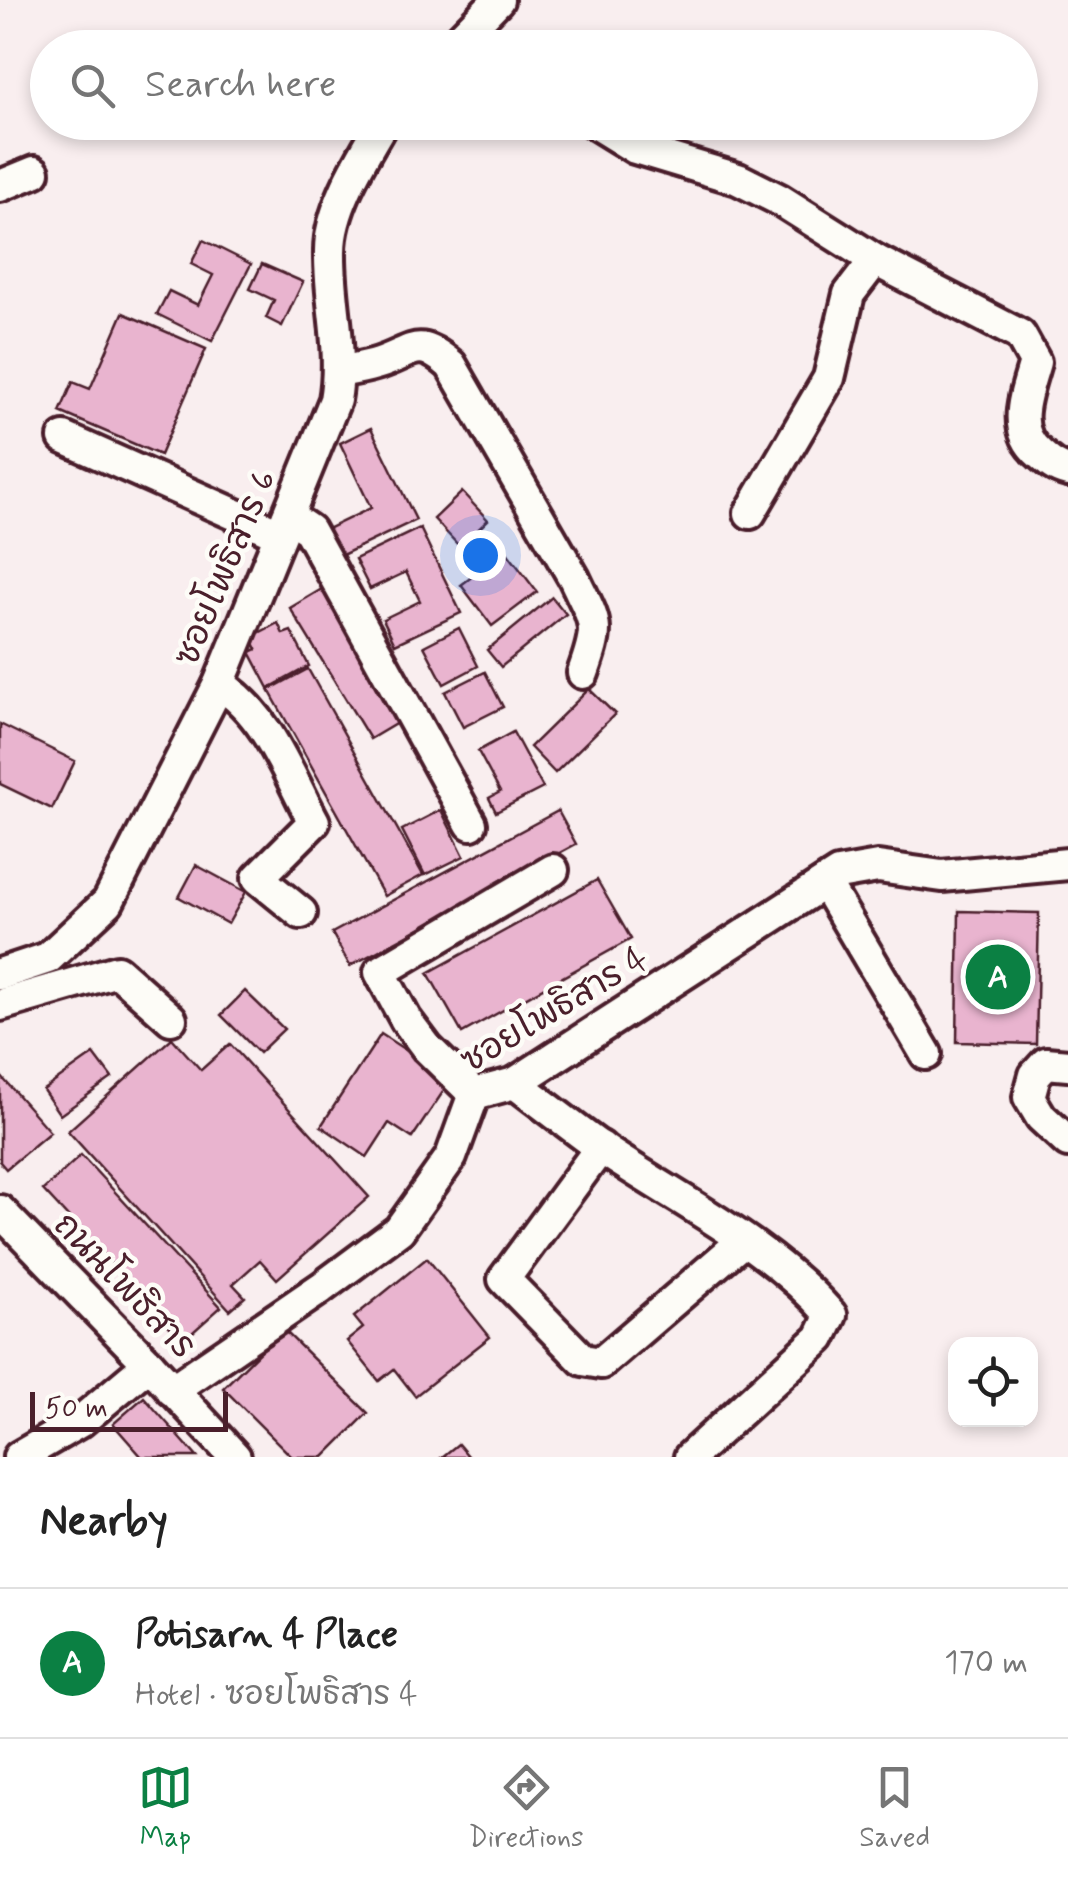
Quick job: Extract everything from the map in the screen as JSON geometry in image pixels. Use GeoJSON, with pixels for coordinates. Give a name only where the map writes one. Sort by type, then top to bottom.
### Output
{"type":"FeatureCollection","features":[{"type":"Feature","properties":{"kind":"street"},"geometry":{"type":"LineString","coordinates":[[473,30],[498,0]]}},
{"type":"Feature","properties":{"kind":"street","name":"ซอยโพธิสาร 6"},"geometry":{"type":"LineString","coordinates":[[0,974],[48,958],[108,902],[219,684],[328,423],[340,372],[330,248],[348,181],[373,140]]}},
{"type":"Feature","properties":{"kind":"street"},"geometry":{"type":"LineString","coordinates":[[622,140],[635,148],[738,179],[780,200],[875,260],[1020,334],[1036,362],[1022,406],[1021,424],[1030,446],[1056,468],[1068,471]]}},
{"type":"Feature","properties":{"kind":"street"},"geometry":{"type":"LineString","coordinates":[[0,186],[34,172]]}},
{"type":"Feature","properties":{"kind":"street"},"geometry":{"type":"LineString","coordinates":[[750,513],[830,378],[848,294],[875,260]]}},
{"type":"Feature","properties":{"kind":"street"},"geometry":{"type":"LineString","coordinates":[[340,372],[382,362],[412,346],[433,350],[451,365],[592,615],[597,635],[583,673]]}},
{"type":"Feature","properties":{"kind":"street"},"geometry":{"type":"LineString","coordinates":[[64,438],[284,525],[310,530],[471,824]]}},
{"type":"Feature","properties":{"kind":"street"},"geometry":{"type":"LineString","coordinates":[[219,684],[254,712],[314,822],[258,878],[301,913]]}},
{"type":"Feature","properties":{"kind":"street","name":"ซอยโพธิสาร 4"},"geometry":{"type":"LineString","coordinates":[[172,1390],[399,1230],[451,1157],[474,1094],[515,1083],[838,874],[878,867],[942,876],[1068,864]]}},
{"type":"Feature","properties":{"kind":"street"},"geometry":{"type":"LineString","coordinates":[[474,1094],[427,1048],[406,1020],[380,972],[553,870]]}},
{"type":"Feature","properties":{"kind":"street"},"geometry":{"type":"LineString","coordinates":[[825,883],[926,1054]]}},
{"type":"Feature","properties":{"kind":"street"},"geometry":{"type":"LineString","coordinates":[[0,1005],[117,971],[171,1019]]}},
{"type":"Feature","properties":{"kind":"street"},"geometry":{"type":"LineString","coordinates":[[1068,1065],[1046,1063],[1036,1075],[1030,1097],[1041,1117],[1068,1142]]}},
{"type":"Feature","properties":{"kind":"street"},"geometry":{"type":"LineString","coordinates":[[515,1083],[601,1148],[802,1282],[830,1315],[820,1338],[690,1457]]}},
{"type":"Feature","properties":{"kind":"street"},"geometry":{"type":"LineString","coordinates":[[601,1148],[504,1279],[582,1360],[601,1363],[743,1241]]}},
{"type":"Feature","properties":{"kind":"street","name":"ถนนโพธิสาร"},"geometry":{"type":"LineString","coordinates":[[0,1211],[150,1364],[234,1457]]}},
{"type":"Feature","properties":{"kind":"street"},"geometry":{"type":"LineString","coordinates":[[18,1457],[82,1421],[150,1364]]}},
{"type":"Feature","properties":{"kind":"building"},"geometry":{"type":"Polygon","coordinates":[[[203,240],[251,264],[212,341],[157,314],[169,291],[198,305],[213,275],[191,264],[203,240]]]}},
{"type":"Feature","properties":{"kind":"building"},"geometry":{"type":"Polygon","coordinates":[[[262,264],[303,282],[282,326],[266,318],[274,300],[250,289],[262,264]]]}},
{"type":"Feature","properties":{"kind":"building"},"geometry":{"type":"Polygon","coordinates":[[[123,313],[206,349],[160,455],[60,412],[73,382],[90,389],[123,313]]]}},
{"type":"Feature","properties":{"kind":"building"},"geometry":{"type":"Polygon","coordinates":[[[371,428],[416,520],[340,556],[327,529],[371,508],[340,443],[371,428]]]}},
{"type":"Feature","properties":{"kind":"building"},"geometry":{"type":"Polygon","coordinates":[[[462,492],[488,520],[460,547],[434,519],[462,492]]]}},
{"type":"Feature","properties":{"kind":"building"},"geometry":{"type":"Polygon","coordinates":[[[420,528],[461,613],[395,644],[383,619],[420,601],[406,572],[370,589],[355,559],[420,528]]]}},
{"type":"Feature","properties":{"kind":"building"},"geometry":{"type":"Polygon","coordinates":[[[506,551],[537,592],[492,626],[461,585],[506,551]]]}},
{"type":"Feature","properties":{"kind":"building"},"geometry":{"type":"Polygon","coordinates":[[[322,589],[402,720],[370,739],[290,608],[322,589]]]}},
{"type":"Feature","properties":{"kind":"building"},"geometry":{"type":"Polygon","coordinates":[[[552,597],[566,614],[501,667],[487,650],[552,597]]]}},
{"type":"Feature","properties":{"kind":"building"},"geometry":{"type":"Polygon","coordinates":[[[278,623],[283,634],[291,631],[309,666],[269,688],[250,652],[257,649],[251,637],[278,623]]]}},
{"type":"Feature","properties":{"kind":"building"},"geometry":{"type":"Polygon","coordinates":[[[459,628],[478,666],[444,684],[424,646],[459,628]]]}},
{"type":"Feature","properties":{"kind":"building"},"geometry":{"type":"Polygon","coordinates":[[[308,669],[423,875],[384,896],[269,690],[308,669]]]}},
{"type":"Feature","properties":{"kind":"building"},"geometry":{"type":"Polygon","coordinates":[[[485,672],[503,707],[463,727],[445,692],[485,672]]]}},
{"type":"Feature","properties":{"kind":"building"},"geometry":{"type":"Polygon","coordinates":[[[589,689],[615,714],[555,773],[530,747],[589,689]]]}},
{"type":"Feature","properties":{"kind":"building"},"geometry":{"type":"Polygon","coordinates":[[[0,724],[75,761],[52,809],[0,784],[0,724]]]}},
{"type":"Feature","properties":{"kind":"building"},"geometry":{"type":"Polygon","coordinates":[[[513,732],[543,788],[496,812],[489,798],[500,792],[478,751],[513,732]]]}},
{"type":"Feature","properties":{"kind":"building"},"geometry":{"type":"Polygon","coordinates":[[[441,810],[464,856],[425,875],[402,830],[441,810]]]}},
{"type":"Feature","properties":{"kind":"building"},"geometry":{"type":"Polygon","coordinates":[[[558,811],[576,844],[350,966],[332,933],[558,811]]]}},
{"type":"Feature","properties":{"kind":"building"},"geometry":{"type":"Polygon","coordinates":[[[196,865],[246,892],[228,924],[179,897],[196,865]]]}},
{"type":"Feature","properties":{"kind":"building"},"geometry":{"type":"Polygon","coordinates":[[[597,880],[631,939],[462,1033],[428,973],[597,880]]]}},
{"type":"Feature","properties":{"kind":"building"},"geometry":{"type":"Polygon","coordinates":[[[959,911],[1039,913],[1036,1044],[957,1042],[959,911]]]}},
{"type":"Feature","properties":{"kind":"building"},"geometry":{"type":"Polygon","coordinates":[[[245,991],[284,1029],[259,1053],[221,1015],[245,991]]]}},
{"type":"Feature","properties":{"kind":"building"},"geometry":{"type":"Polygon","coordinates":[[[381,1034],[451,1080],[412,1138],[389,1123],[367,1157],[321,1126],[381,1034]]]}},
{"type":"Feature","properties":{"kind":"building"},"geometry":{"type":"Polygon","coordinates":[[[172,1038],[201,1070],[230,1044],[369,1197],[277,1279],[260,1260],[233,1284],[245,1297],[230,1310],[68,1131],[172,1038]]]}},
{"type":"Feature","properties":{"kind":"building"},"geometry":{"type":"Polygon","coordinates":[[[94,1054],[112,1078],[60,1115],[43,1090],[94,1054]]]}},
{"type":"Feature","properties":{"kind":"building"},"geometry":{"type":"Polygon","coordinates":[[[0,1075],[50,1132],[6,1169],[0,1162],[0,1075]]]}},
{"type":"Feature","properties":{"kind":"building"},"geometry":{"type":"Polygon","coordinates":[[[81,1155],[221,1307],[183,1341],[43,1190],[81,1155]]]}},
{"type":"Feature","properties":{"kind":"building"},"geometry":{"type":"Polygon","coordinates":[[[427,1258],[490,1337],[415,1396],[394,1369],[379,1381],[347,1341],[363,1328],[354,1317],[427,1258]]]}},
{"type":"Feature","properties":{"kind":"building"},"geometry":{"type":"Polygon","coordinates":[[[283,1329],[368,1413],[324,1457],[292,1457],[223,1388],[283,1329]]]}},
{"type":"Feature","properties":{"kind":"building"},"geometry":{"type":"Polygon","coordinates":[[[144,1397],[197,1457],[142,1457],[113,1424],[144,1397]]]}},
{"type":"Feature","properties":{"kind":"building"},"geometry":{"type":"Polygon","coordinates":[[[458,1444],[469,1457],[442,1457],[458,1444]]]}},
{"type":"Feature","properties":{"kind":"place","name":"Potisarn 4 Place"},"geometry":{"type":"Point","coordinates":[998,977]}}]}
